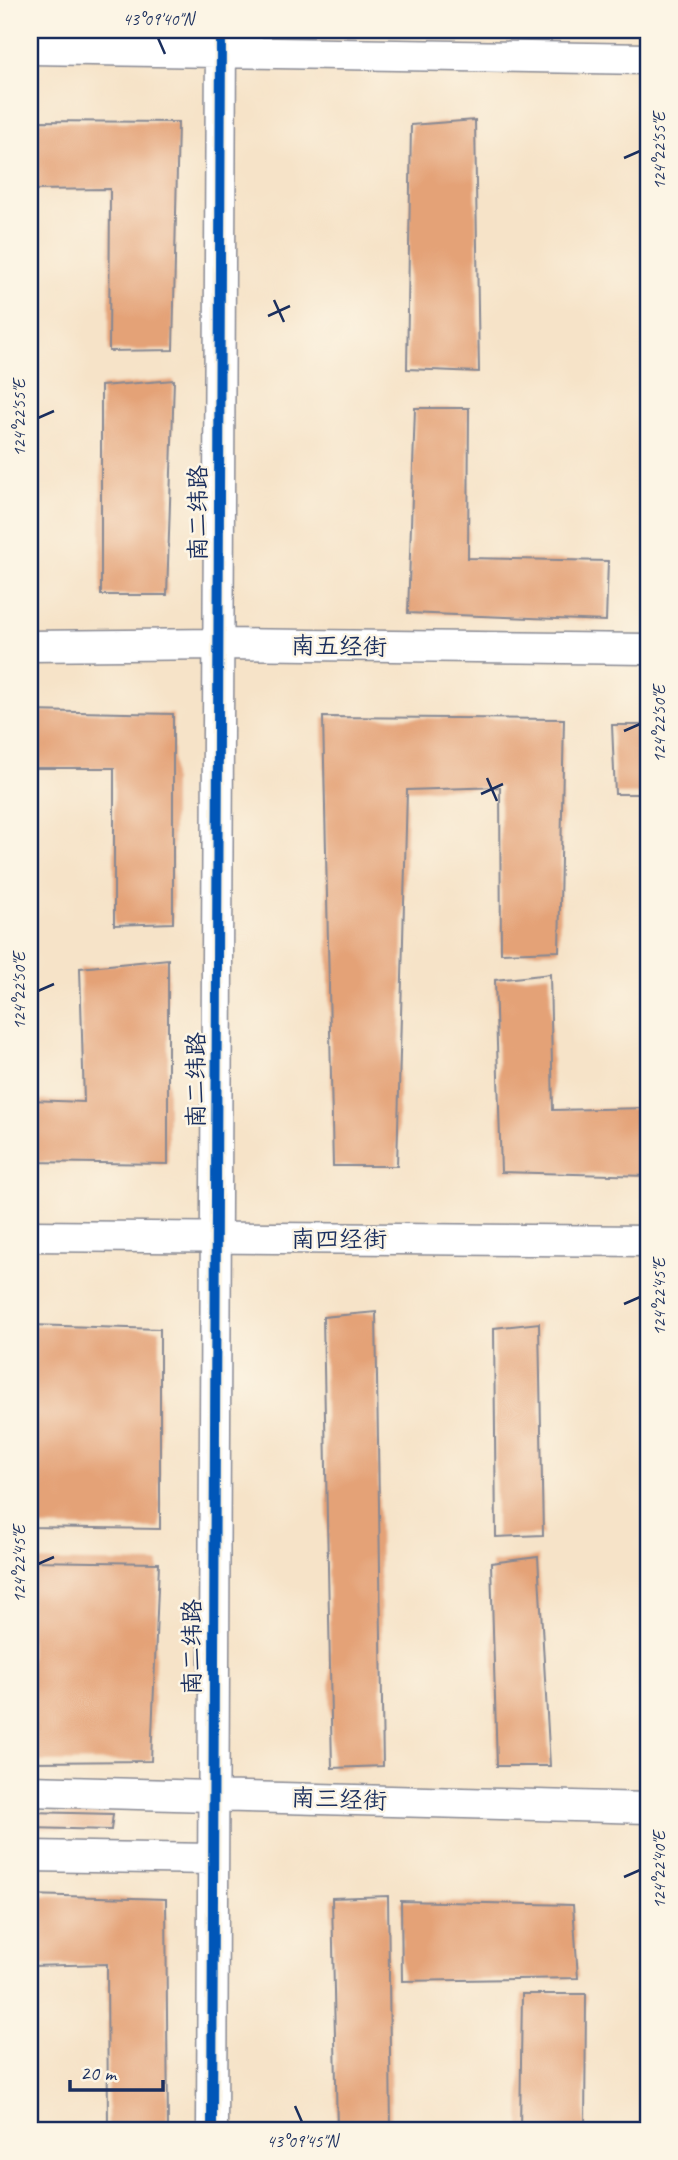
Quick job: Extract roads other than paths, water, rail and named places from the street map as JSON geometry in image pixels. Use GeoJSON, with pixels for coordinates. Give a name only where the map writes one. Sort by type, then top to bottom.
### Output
{"type":"FeatureCollection","features":[{"type":"Feature","properties":{"kind":"street"},"geometry":{"type":"LineString","coordinates":[[30,49],[221,40],[648,59]]}},
{"type":"Feature","properties":{"kind":"street","name":"南二纬路"},"geometry":{"type":"LineString","coordinates":[[212,2130],[221,40]]}},
{"type":"Feature","properties":{"kind":"street","name":"南五经街"},"geometry":{"type":"LineString","coordinates":[[30,646],[219,644],[648,649]]}},
{"type":"Feature","properties":{"kind":"street","name":"南四经街"},"geometry":{"type":"LineString","coordinates":[[30,1236],[648,1241]]}},
{"type":"Feature","properties":{"kind":"street","name":"南三经街"},"geometry":{"type":"LineString","coordinates":[[30,1791],[648,1808]]}},
{"type":"Feature","properties":{"kind":"street"},"geometry":{"type":"LineString","coordinates":[[30,1856],[213,1859]]}}]}
